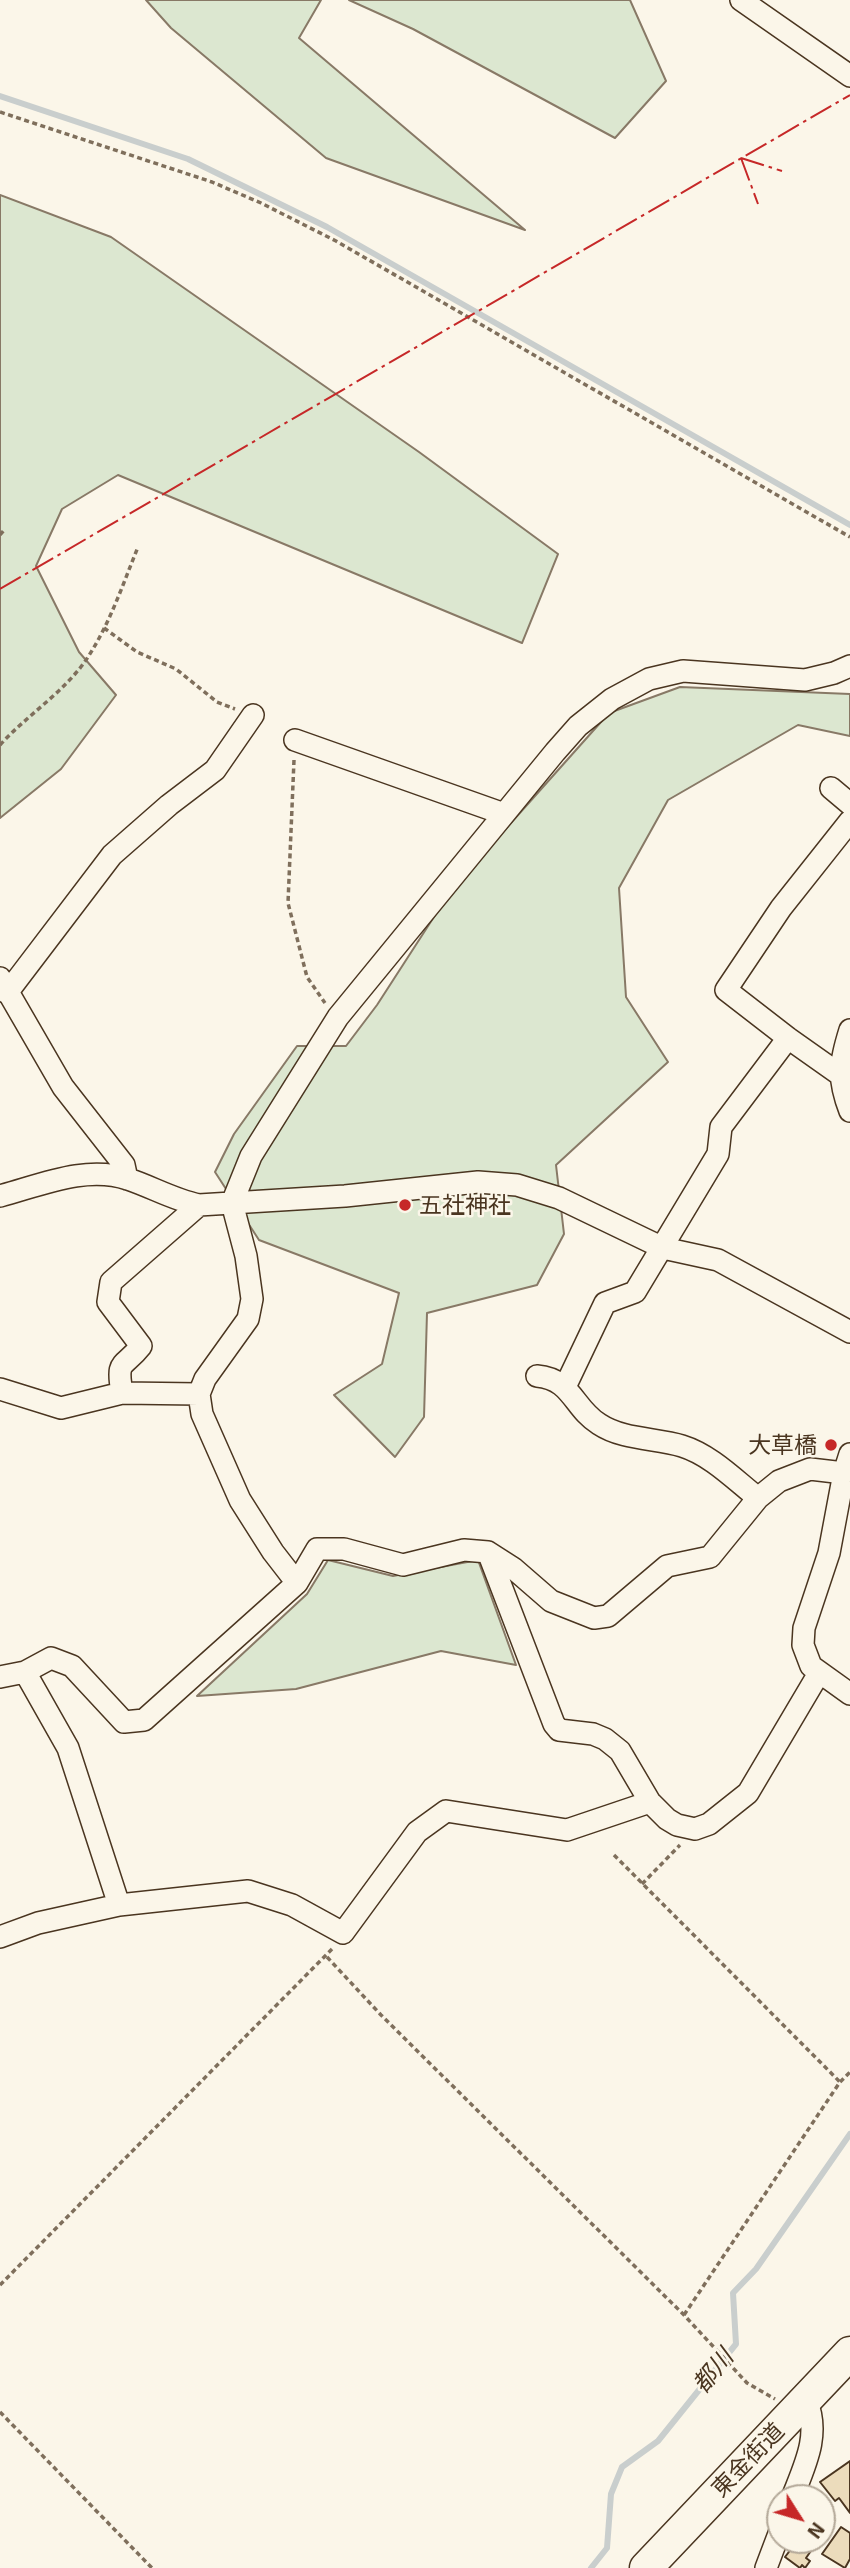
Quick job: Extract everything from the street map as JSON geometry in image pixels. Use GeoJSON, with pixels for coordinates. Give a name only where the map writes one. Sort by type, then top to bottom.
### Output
{"type":"FeatureCollection","features":[{"type":"Feature","properties":{"kind":"highway","name":"東金街道"},"geometry":{"type":"LineString","coordinates":[[646,2568],[850,2353]]}},
{"type":"Feature","properties":{"kind":"street"},"geometry":{"type":"LineString","coordinates":[[741,0],[850,76]]}},
{"type":"Feature","properties":{"kind":"street"},"geometry":{"type":"LineString","coordinates":[[297,1583],[273,1552],[240,1500],[202,1414],[198,1394],[205,1379],[248,1319],[252,1299],[246,1256],[232,1203],[251,1156],[338,1017],[578,726],[612,699],[649,679],[683,670],[805,680],[850,666]]}},
{"type":"Feature","properties":{"kind":"street"},"geometry":{"type":"LineString","coordinates":[[127,1179],[124,1165],[63,1087],[4,986],[112,855],[169,805],[215,770],[253,715]]}},
{"type":"Feature","properties":{"kind":"street"},"geometry":{"type":"LineString","coordinates":[[295,740],[504,814]]}},
{"type":"Feature","properties":{"kind":"street"},"geometry":{"type":"LineString","coordinates":[[831,788],[850,804]]}},
{"type":"Feature","properties":{"kind":"street"},"geometry":{"type":"LineString","coordinates":[[839,1074],[726,990],[781,908],[850,821]]}},
{"type":"Feature","properties":{"kind":"street"},"geometry":{"type":"LineString","coordinates":[[850,1030],[839,1074],[850,1111]]}},
{"type":"Feature","properties":{"kind":"street"},"geometry":{"type":"LineString","coordinates":[[565,1387],[605,1303],[635,1292],[718,1154],[721,1127],[788,1038]]}},
{"type":"Feature","properties":{"kind":"street"},"geometry":{"type":"LineString","coordinates":[[0,1196],[76,1176],[102,1173],[127,1179],[199,1205],[345,1196],[478,1182],[517,1185],[559,1198],[663,1248],[718,1260],[850,1332]]}},
{"type":"Feature","properties":{"kind":"street"},"geometry":{"type":"LineString","coordinates":[[122,1393],[120,1366],[141,1346],[108,1302],[111,1282],[199,1205]]}},
{"type":"Feature","properties":{"kind":"street"},"geometry":{"type":"LineString","coordinates":[[537,1376],[551,1377],[565,1387],[598,1424],[611,1430],[693,1451],[707,1458],[758,1498]]}},
{"type":"Feature","properties":{"kind":"street"},"geometry":{"type":"LineString","coordinates":[[0,1390],[61,1408],[122,1393],[198,1394]]}},
{"type":"Feature","properties":{"kind":"street"},"geometry":{"type":"LineString","coordinates":[[0,1677],[25,1672],[51,1658],[72,1666],[124,1722],[144,1720],[297,1583],[317,1549],[344,1549],[403,1565],[464,1550],[488,1552],[513,1568],[551,1601],[594,1618],[608,1616],[667,1566],[710,1557],[758,1498],[779,1481],[810,1469],[847,1464],[829,1553],[804,1628],[806,1656],[811,1666],[850,1694]]}},
{"type":"Feature","properties":{"kind":"street"},"geometry":{"type":"LineString","coordinates":[[488,1552],[554,1724],[559,1730],[568,1733],[593,1734],[605,1739],[620,1751],[650,1801],[667,1819],[677,1825],[695,1829],[709,1824],[748,1793],[819,1673]]}},
{"type":"Feature","properties":{"kind":"street"},"geometry":{"type":"LineString","coordinates":[[25,1672],[68,1748],[119,1905]]}},
{"type":"Feature","properties":{"kind":"street"},"geometry":{"type":"LineString","coordinates":[[0,1937],[38,1923],[119,1905],[248,1891],[292,1905],[343,1933],[417,1832],[446,1811],[567,1830],[650,1801]]}},
{"type":"Feature","properties":{"kind":"street"},"geometry":{"type":"LineString","coordinates":[[797,2484],[812,2447],[809,2408],[801,2405]]}},
{"type":"Feature","properties":{"kind":"path"},"geometry":{"type":"LineString","coordinates":[[0,112],[212,183],[261,203],[336,241],[850,537]]}},
{"type":"Feature","properties":{"kind":"path"},"geometry":{"type":"LineString","coordinates":[[0,535],[5,529]]}},
{"type":"Feature","properties":{"kind":"path"},"geometry":{"type":"LineString","coordinates":[[0,745],[67,682],[88,657],[104,628],[138,547]]}},
{"type":"Feature","properties":{"kind":"path"},"geometry":{"type":"LineString","coordinates":[[104,628],[137,652],[176,669],[217,702],[253,715]]}},
{"type":"Feature","properties":{"kind":"path"},"geometry":{"type":"LineString","coordinates":[[295,740],[288,903],[307,977],[326,1005],[338,1017]]}},
{"type":"Feature","properties":{"kind":"path"},"geometry":{"type":"LineString","coordinates":[[642,1884],[695,1829]]}},
{"type":"Feature","properties":{"kind":"path"},"geometry":{"type":"LineString","coordinates":[[614,1855],[840,2082]]}},
{"type":"Feature","properties":{"kind":"path"},"geometry":{"type":"LineString","coordinates":[[0,2285],[327,1956],[343,1933]]}},
{"type":"Feature","properties":{"kind":"path"},"geometry":{"type":"LineString","coordinates":[[327,1956],[381,2015],[684,2315],[747,2384],[801,2405]]}},
{"type":"Feature","properties":{"kind":"path"},"geometry":{"type":"LineString","coordinates":[[684,2315],[840,2082],[850,2072]]}},
{"type":"Feature","properties":{"kind":"path"},"geometry":{"type":"LineString","coordinates":[[0,2412],[152,2568]]}},
{"type":"Feature","properties":{"kind":"green space"},"geometry":{"type":"Polygon","coordinates":[[[146,0],[321,0],[299,38],[525,230],[326,158],[171,28],[146,0]]]}},
{"type":"Feature","properties":{"kind":"green space"},"geometry":{"type":"Polygon","coordinates":[[[349,0],[630,0],[666,81],[615,138],[413,29],[349,0]]]}},
{"type":"Feature","properties":{"kind":"green space"},"geometry":{"type":"Polygon","coordinates":[[[0,195],[111,237],[419,452],[558,554],[522,643],[118,475],[62,509],[36,566],[79,652],[116,695],[61,769],[0,818],[0,195]]]}},
{"type":"Feature","properties":{"kind":"green space"},"geometry":{"type":"Polygon","coordinates":[[[680,687],[850,694],[850,736],[798,725],[668,800],[619,888],[626,997],[668,1062],[556,1165],[564,1234],[537,1285],[427,1313],[424,1417],[395,1457],[334,1395],[382,1364],[399,1293],[259,1240],[215,1172],[234,1134],[297,1046],[346,1046],[377,1005],[452,889],[609,713],[680,687]]]}},
{"type":"Feature","properties":{"kind":"green space"},"geometry":{"type":"Polygon","coordinates":[[[328,1560],[393,1576],[478,1560],[516,1665],[441,1651],[296,1689],[197,1696],[307,1594],[328,1560]]]}},
{"type":"Feature","properties":{"kind":"building"},"geometry":{"type":"Polygon","coordinates":[[[850,2461],[850,2513],[839,2498],[836,2500],[836,2484],[820,2482],[850,2461]]]}},
{"type":"Feature","properties":{"kind":"building"},"geometry":{"type":"Polygon","coordinates":[[[841,2527],[850,2533],[850,2559],[845,2568],[822,2554],[836,2554],[836,2534],[841,2527]]]}},
{"type":"Feature","properties":{"kind":"building"},"geometry":{"type":"Polygon","coordinates":[[[787,2554],[809,2554],[806,2558],[810,2561],[805,2568],[802,2565],[800,2568],[785,2557],[787,2554]]]}},
{"type":"Feature","properties":{"kind":"waterway"},"geometry":{"type":"LineString","coordinates":[[0,96],[188,159],[327,227],[850,525]]}},
{"type":"Feature","properties":{"kind":"waterway","name":"都川"},"geometry":{"type":"LineString","coordinates":[[591,2568],[607,2548],[611,2494],[622,2467],[658,2441],[736,2344],[733,2293],[756,2269],[850,2134]]}},
{"type":"Feature","properties":{"kind":"power"},"geometry":{"type":"LineString","coordinates":[[0,589],[850,95]]}},
{"type":"Feature","properties":{"kind":"power"},"geometry":{"type":"LineString","coordinates":[[741,158],[758,204]]}},
{"type":"Feature","properties":{"kind":"power"},"geometry":{"type":"LineString","coordinates":[[741,158],[782,171]]}},
{"type":"Feature","properties":{"kind":"place","name":"五社神社"},"geometry":{"type":"Point","coordinates":[405,1205]}},
{"type":"Feature","properties":{"kind":"place","name":"大草橋"},"geometry":{"type":"Point","coordinates":[831,1445]}}]}
